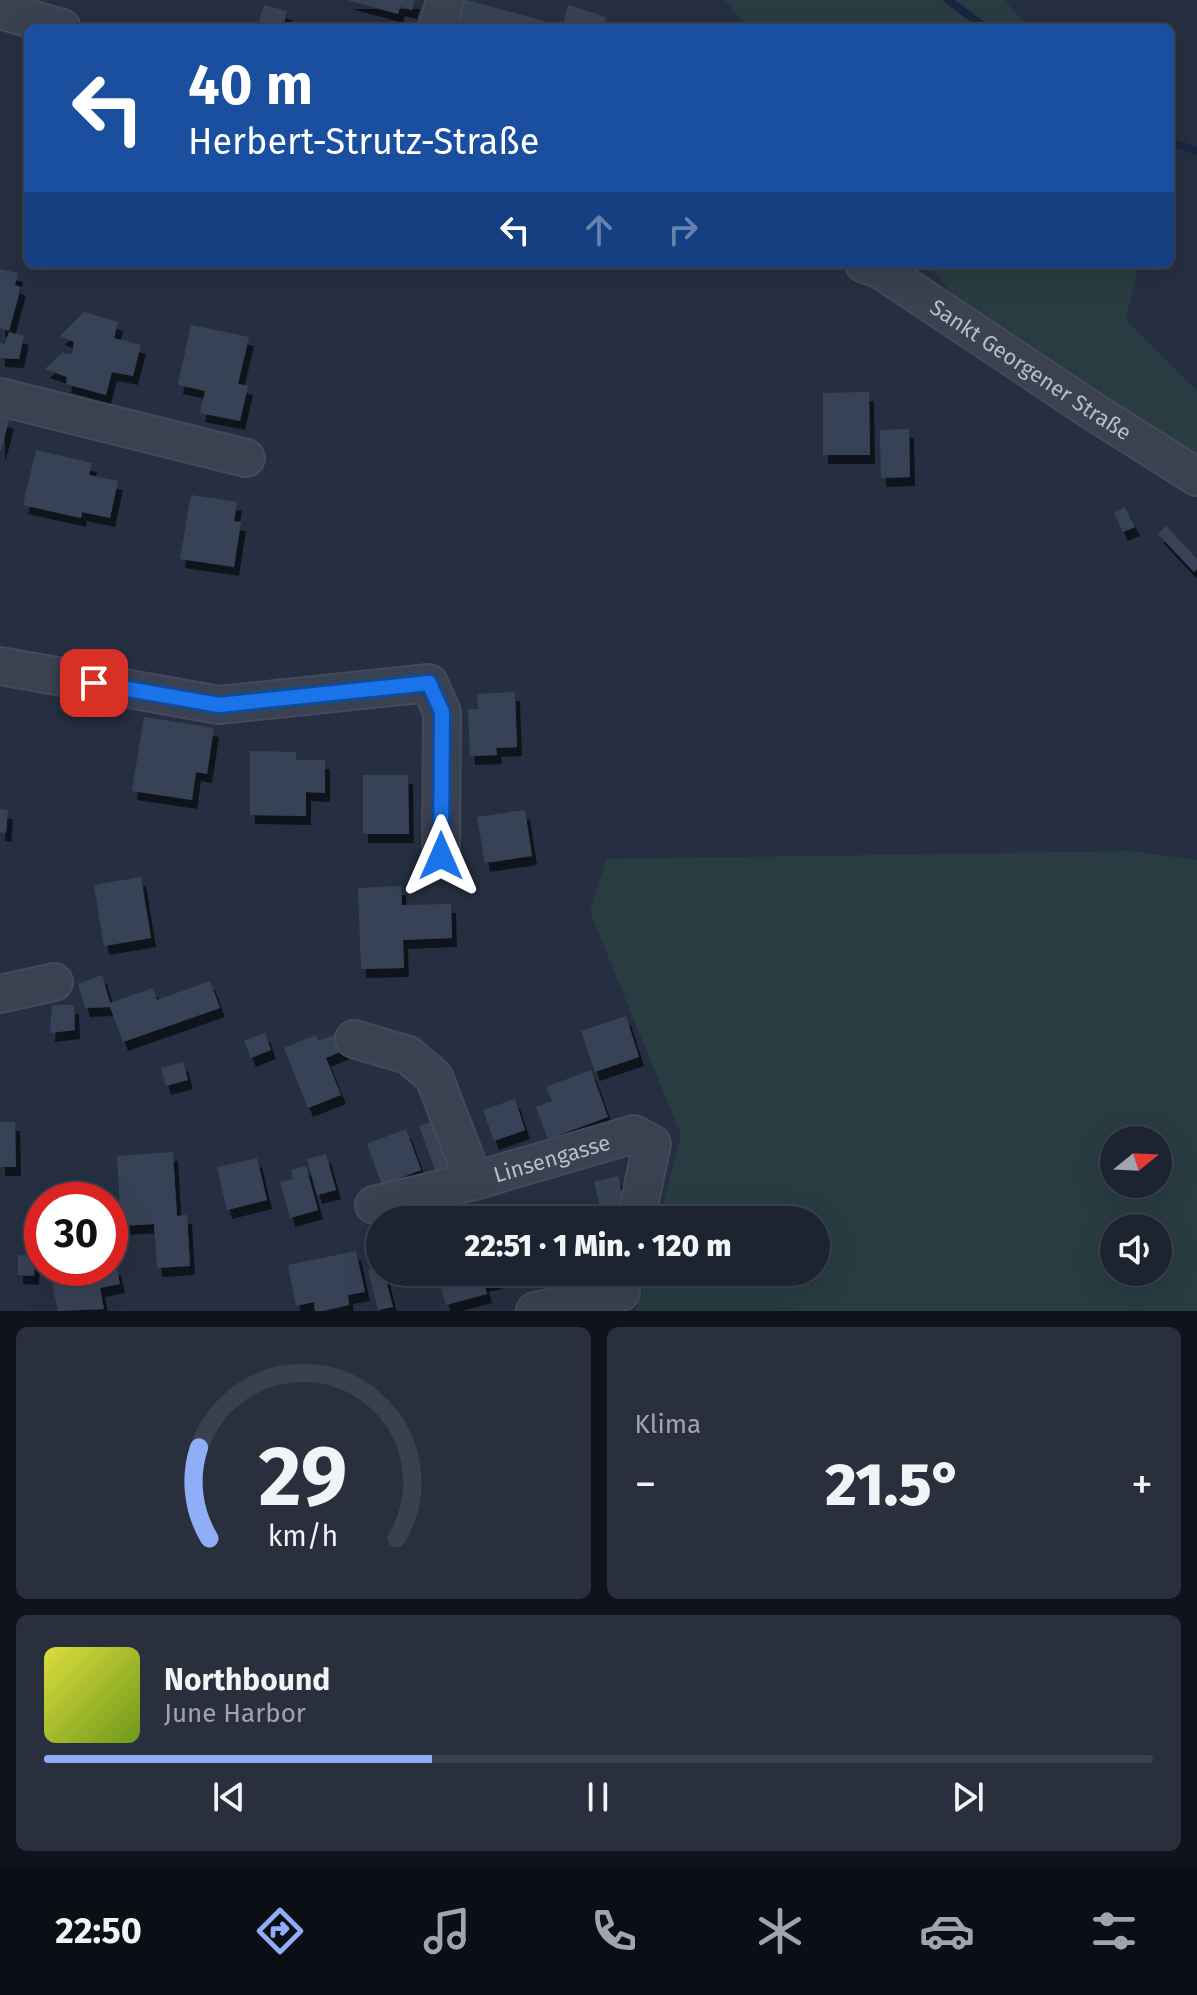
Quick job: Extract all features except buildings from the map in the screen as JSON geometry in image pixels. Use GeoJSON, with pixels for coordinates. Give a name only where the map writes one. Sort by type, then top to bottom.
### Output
{"type":"FeatureCollection","features":[{"type":"Feature","properties":{"kind":"street"},"geometry":{"type":"LineString","coordinates":[[438,24],[445,0]]}},
{"type":"Feature","properties":{"kind":"street"},"geometry":{"type":"LineString","coordinates":[[0,10],[48,24]]}},
{"type":"Feature","properties":{"kind":"street","name":"Sankt Georgener Straße"},"geometry":{"type":"LineString","coordinates":[[875,268],[1197,477]]}},
{"type":"Feature","properties":{"kind":"street"},"geometry":{"type":"LineString","coordinates":[[0,397],[246,458]]}},
{"type":"Feature","properties":{"kind":"street"},"geometry":{"type":"LineString","coordinates":[[0,666],[219,705],[429,683],[442,712],[441,856]]}},
{"type":"Feature","properties":{"kind":"street"},"geometry":{"type":"LineString","coordinates":[[0,994],[54,982]]}},
{"type":"Feature","properties":{"kind":"street"},"geometry":{"type":"LineString","coordinates":[[354,1039],[408,1055],[434,1077],[474,1181]]}},
{"type":"Feature","properties":{"kind":"street","name":"Linsengasse"},"geometry":{"type":"LineString","coordinates":[[374,1205],[474,1181],[634,1134],[652,1144],[639,1206]]}},
{"type":"Feature","properties":{"kind":"street"},"geometry":{"type":"LineString","coordinates":[[535,1311],[621,1292]]}},
{"type":"Feature","properties":{"kind":"shaded area"},"geometry":{"type":"Polygon","coordinates":[[[725,0],[1005,0],[1025,24],[744,24],[725,0]]]}},
{"type":"Feature","properties":{"kind":"shaded area"},"geometry":{"type":"Polygon","coordinates":[[[932,268],[1138,268],[1126,319],[1197,391],[1197,459],[1102,401],[953,296],[932,268]]]}},
{"type":"Feature","properties":{"kind":"shaded area"},"geometry":{"type":"Polygon","coordinates":[[[1132,851],[1197,860],[1197,1311],[636,1311],[642,1286],[830,1286],[830,1206],[663,1206],[681,1135],[590,912],[606,859],[1132,851]]]}},
{"type":"Feature","properties":{"kind":"waterway"},"geometry":{"type":"LineString","coordinates":[[948,0],[981,24]]}},
{"type":"Feature","properties":{"kind":"waterway"},"geometry":{"type":"LineString","coordinates":[[1174,143],[1197,151]]}},
{"type":"Feature","properties":{"kind":"route"},"geometry":{"type":"LineString","coordinates":[[94,683],[219,705],[429,683],[442,712],[441,856]]}}]}
